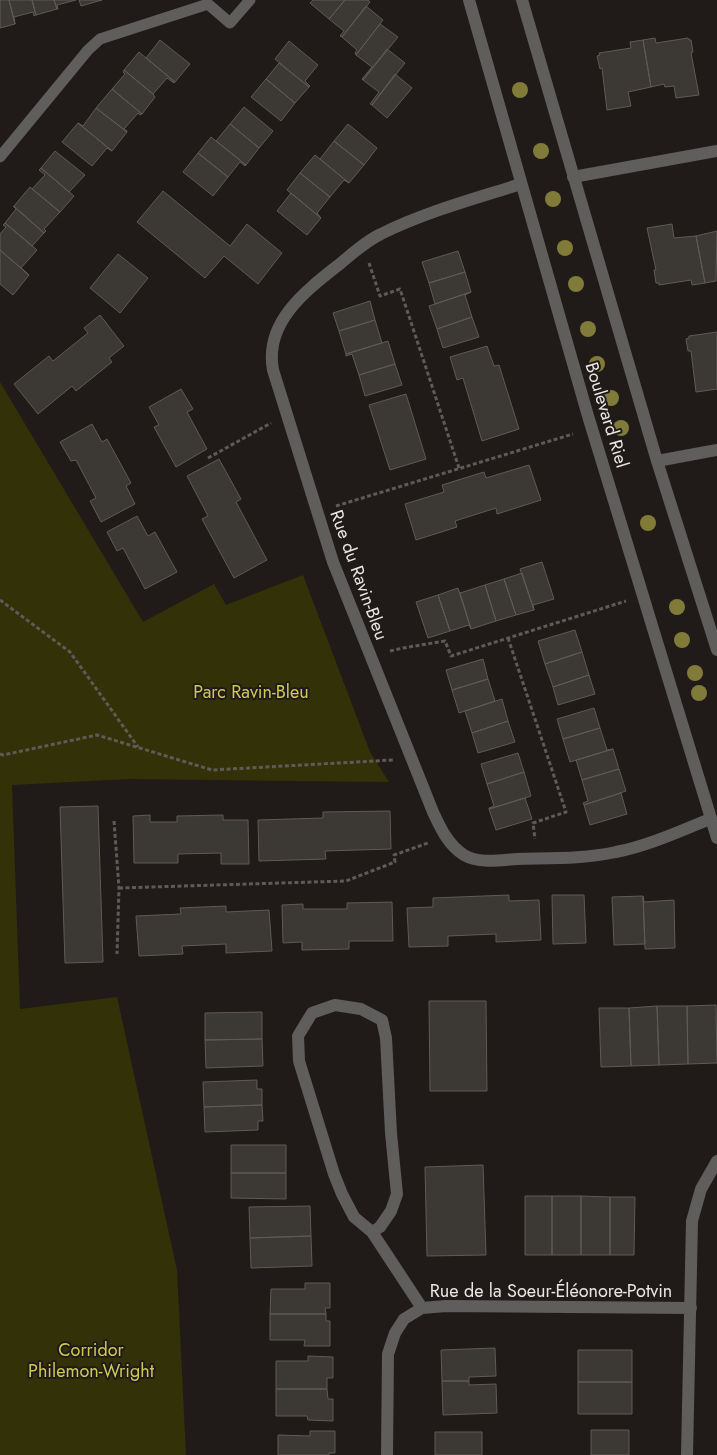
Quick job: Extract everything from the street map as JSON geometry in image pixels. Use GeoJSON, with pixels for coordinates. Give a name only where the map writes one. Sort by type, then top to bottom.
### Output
{"type":"FeatureCollection","features":[{"type":"Feature","properties":{"kind":"street","name":"Boulevard Riel"},"geometry":{"type":"LineString","coordinates":[[469,0],[588,416],[717,838]]}},
{"type":"Feature","properties":{"kind":"street","name":"Boulevard Riel"},"geometry":{"type":"LineString","coordinates":[[522,0],[657,461],[717,650]]}},
{"type":"Feature","properties":{"kind":"street"},"geometry":{"type":"LineString","coordinates":[[574,177],[717,151]]}},
{"type":"Feature","properties":{"kind":"street","name":"Rue du Ravin-Bleu"},"geometry":{"type":"LineString","coordinates":[[521,184],[412,220],[378,235],[299,296],[281,324],[274,341],[271,352],[273,370],[333,562],[438,825],[454,846],[464,855],[483,860],[583,857],[617,852],[644,844],[710,819]]}},
{"type":"Feature","properties":{"kind":"street"},"geometry":{"type":"LineString","coordinates":[[657,461],[717,450]]}},
{"type":"Feature","properties":{"kind":"street"},"geometry":{"type":"LineString","coordinates":[[372,1232],[380,1227],[390,1211],[396,1194],[386,1038],[382,1020],[361,1009],[336,1005],[312,1013],[298,1036],[299,1062],[342,1194],[354,1217],[372,1232],[422,1308]]}},
{"type":"Feature","properties":{"kind":"street"},"geometry":{"type":"LineString","coordinates":[[686,1455],[692,1221],[701,1189],[717,1161]]}},
{"type":"Feature","properties":{"kind":"street","name":"Rue de la Soeur-Éléonore-Potvin"},"geometry":{"type":"LineString","coordinates":[[387,1455],[388,1354],[395,1333],[404,1318],[422,1308],[446,1306],[691,1308]]}},
{"type":"Feature","properties":{"kind":"lane"},"geometry":{"type":"LineString","coordinates":[[0,157],[100,38],[208,4],[230,23],[250,0]]}},
{"type":"Feature","properties":{"kind":"path"},"geometry":{"type":"LineString","coordinates":[[369,262],[380,296],[400,289],[459,468]]}},
{"type":"Feature","properties":{"kind":"path"},"geometry":{"type":"LineString","coordinates":[[208,458],[262,426],[287,416]]}},
{"type":"Feature","properties":{"kind":"path"},"geometry":{"type":"LineString","coordinates":[[318,512],[576,433]]}},
{"type":"Feature","properties":{"kind":"path"},"geometry":{"type":"LineString","coordinates":[[0,600],[70,652],[139,748]]}},
{"type":"Feature","properties":{"kind":"path"},"geometry":{"type":"LineString","coordinates":[[371,657],[403,648],[445,641],[450,656],[627,600]]}},
{"type":"Feature","properties":{"kind":"path"},"geometry":{"type":"LineString","coordinates":[[508,638],[566,812],[533,823],[536,843]]}},
{"type":"Feature","properties":{"kind":"path"},"geometry":{"type":"LineString","coordinates":[[0,754],[3,755],[97,735],[212,770],[411,758]]}},
{"type":"Feature","properties":{"kind":"path"},"geometry":{"type":"LineString","coordinates":[[114,822],[119,888],[117,954]]}},
{"type":"Feature","properties":{"kind":"path"},"geometry":{"type":"LineString","coordinates":[[119,888],[346,881],[395,862],[394,855],[424,845],[444,833]]}},
{"type":"Feature","properties":{"kind":"green space","name":"Corridor Philemon-Wright"},"geometry":{"type":"Polygon","coordinates":[[[0,382],[143,622],[214,584],[226,605],[303,575],[370,752],[389,782],[130,779],[12,785],[20,1009],[117,997],[177,1270],[186,1455],[0,1455],[0,382]]]}},
{"type":"Feature","properties":{"kind":"building"},"geometry":{"type":"Polygon","coordinates":[[[0,0],[9,0],[15,24],[0,28],[0,0]]]}},
{"type":"Feature","properties":{"kind":"building"},"geometry":{"type":"Polygon","coordinates":[[[9,0],[32,0],[36,15],[34,16],[33,12],[14,17],[15,24],[9,0]]]}},
{"type":"Feature","properties":{"kind":"building"},"geometry":{"type":"Polygon","coordinates":[[[32,0],[54,0],[57,9],[36,15],[32,0]]]}},
{"type":"Feature","properties":{"kind":"building"},"geometry":{"type":"Polygon","coordinates":[[[54,0],[76,0],[57,5],[57,9],[54,0]]]}},
{"type":"Feature","properties":{"kind":"building"},"geometry":{"type":"Polygon","coordinates":[[[79,0],[102,0],[81,6],[79,0]]]}},
{"type":"Feature","properties":{"kind":"building"},"geometry":{"type":"Polygon","coordinates":[[[313,0],[345,0],[329,19],[310,3],[313,0]]]}},
{"type":"Feature","properties":{"kind":"building"},"geometry":{"type":"Polygon","coordinates":[[[345,0],[368,0],[370,2],[342,37],[340,36],[344,31],[329,19],[345,0]]]}},
{"type":"Feature","properties":{"kind":"building"},"geometry":{"type":"Polygon","coordinates":[[[366,6],[383,20],[356,55],[357,50],[342,37],[366,6]]]}},
{"type":"Feature","properties":{"kind":"building"},"geometry":{"type":"Polygon","coordinates":[[[380,24],[398,37],[363,80],[372,67],[356,55],[380,24]]]}},
{"type":"Feature","properties":{"kind":"building"},"geometry":{"type":"Polygon","coordinates":[[[655,38],[656,43],[688,38],[691,40],[693,52],[691,53],[699,95],[676,98],[674,86],[665,87],[664,84],[651,87],[643,40],[655,38]]]}},
{"type":"Feature","properties":{"kind":"building"},"geometry":{"type":"Polygon","coordinates":[[[160,40],[190,64],[175,82],[146,58],[160,40]]]}},
{"type":"Feature","properties":{"kind":"building"},"geometry":{"type":"Polygon","coordinates":[[[643,40],[651,87],[628,92],[631,106],[607,110],[602,68],[600,69],[597,56],[600,55],[599,53],[631,48],[630,42],[643,40]]]}},
{"type":"Feature","properties":{"kind":"building"},"geometry":{"type":"Polygon","coordinates":[[[289,41],[318,65],[305,81],[309,87],[275,59],[289,41]]]}},
{"type":"Feature","properties":{"kind":"building"},"geometry":{"type":"Polygon","coordinates":[[[387,49],[405,63],[372,105],[370,104],[379,92],[363,80],[387,49]]]}},
{"type":"Feature","properties":{"kind":"building"},"geometry":{"type":"Polygon","coordinates":[[[139,52],[175,82],[167,78],[153,94],[124,70],[139,52]]]}},
{"type":"Feature","properties":{"kind":"building"},"geometry":{"type":"Polygon","coordinates":[[[279,63],[309,87],[295,103],[266,79],[279,63]]]}},
{"type":"Feature","properties":{"kind":"building"},"geometry":{"type":"Polygon","coordinates":[[[124,70],[155,97],[142,114],[112,89],[125,74],[124,70]]]}},
{"type":"Feature","properties":{"kind":"building"},"geometry":{"type":"Polygon","coordinates":[[[395,74],[412,88],[387,118],[372,105],[395,74]]]}},
{"type":"Feature","properties":{"kind":"building"},"geometry":{"type":"Polygon","coordinates":[[[266,79],[295,103],[281,121],[251,97],[266,79]]]}},
{"type":"Feature","properties":{"kind":"building"},"geometry":{"type":"Polygon","coordinates":[[[112,89],[142,114],[138,113],[124,129],[127,132],[96,108],[112,89]]]}},
{"type":"Feature","properties":{"kind":"building"},"geometry":{"type":"Polygon","coordinates":[[[244,107],[273,131],[259,148],[230,124],[244,107]]]}},
{"type":"Feature","properties":{"kind":"building"},"geometry":{"type":"Polygon","coordinates":[[[96,108],[127,132],[112,151],[78,123],[83,126],[96,108]]]}},
{"type":"Feature","properties":{"kind":"building"},"geometry":{"type":"Polygon","coordinates":[[[78,123],[112,151],[107,148],[92,166],[62,142],[78,123]]]}},
{"type":"Feature","properties":{"kind":"building"},"geometry":{"type":"Polygon","coordinates":[[[230,124],[259,148],[246,165],[216,141],[230,124]]]}},
{"type":"Feature","properties":{"kind":"building"},"geometry":{"type":"Polygon","coordinates":[[[348,124],[377,148],[364,165],[334,141],[348,124]]]}},
{"type":"Feature","properties":{"kind":"building"},"geometry":{"type":"Polygon","coordinates":[[[211,137],[246,165],[240,162],[228,177],[198,153],[211,137]]]}},
{"type":"Feature","properties":{"kind":"building"},"geometry":{"type":"Polygon","coordinates":[[[334,141],[364,165],[349,183],[320,159],[334,141]]]}},
{"type":"Feature","properties":{"kind":"building"},"geometry":{"type":"Polygon","coordinates":[[[55,151],[85,175],[69,192],[41,168],[55,151]]]}},
{"type":"Feature","properties":{"kind":"building"},"geometry":{"type":"Polygon","coordinates":[[[198,153],[228,177],[213,196],[183,172],[198,153]]]}},
{"type":"Feature","properties":{"kind":"building"},"geometry":{"type":"Polygon","coordinates":[[[315,155],[349,183],[344,180],[330,197],[300,173],[315,155]]]}},
{"type":"Feature","properties":{"kind":"building"},"geometry":{"type":"Polygon","coordinates":[[[41,168],[74,196],[60,212],[32,189],[45,175],[39,170],[41,168]]]}},
{"type":"Feature","properties":{"kind":"building"},"geometry":{"type":"Polygon","coordinates":[[[300,173],[330,197],[317,213],[321,218],[287,190],[300,173]]]}},
{"type":"Feature","properties":{"kind":"building"},"geometry":{"type":"Polygon","coordinates":[[[30,187],[60,212],[44,229],[46,231],[44,233],[14,206],[30,187]]]}},
{"type":"Feature","properties":{"kind":"building"},"geometry":{"type":"Polygon","coordinates":[[[163,191],[230,246],[247,224],[282,253],[258,284],[224,256],[205,278],[137,222],[163,191]]]}},
{"type":"Feature","properties":{"kind":"building"},"geometry":{"type":"Polygon","coordinates":[[[291,193],[321,218],[307,235],[277,211],[291,193]]]}},
{"type":"Feature","properties":{"kind":"building"},"geometry":{"type":"Polygon","coordinates":[[[13,206],[44,233],[32,246],[5,223],[16,209],[13,206]]]}},
{"type":"Feature","properties":{"kind":"building"},"geometry":{"type":"Polygon","coordinates":[[[5,223],[37,250],[21,268],[29,275],[0,250],[0,234],[6,227],[3,225],[5,223]]]}},
{"type":"Feature","properties":{"kind":"building"},"geometry":{"type":"Polygon","coordinates":[[[672,224],[674,238],[696,236],[705,283],[692,285],[691,280],[659,285],[659,283],[656,283],[654,270],[656,270],[647,228],[672,224]]]}},
{"type":"Feature","properties":{"kind":"building"},"geometry":{"type":"Polygon","coordinates":[[[717,231],[716,281],[705,283],[696,236],[717,231]]]}},
{"type":"Feature","properties":{"kind":"building"},"geometry":{"type":"Polygon","coordinates":[[[0,250],[29,275],[13,295],[0,284],[0,250]]]}},
{"type":"Feature","properties":{"kind":"building"},"geometry":{"type":"Polygon","coordinates":[[[458,251],[465,272],[429,283],[422,262],[458,251]]]}},
{"type":"Feature","properties":{"kind":"building"},"geometry":{"type":"Polygon","coordinates":[[[118,254],[148,278],[120,313],[90,288],[118,254]]]}},
{"type":"Feature","properties":{"kind":"building"},"geometry":{"type":"Polygon","coordinates":[[[465,272],[471,292],[435,304],[429,283],[465,272]]]}},
{"type":"Feature","properties":{"kind":"building"},"geometry":{"type":"Polygon","coordinates":[[[471,292],[465,295],[472,317],[437,329],[429,306],[471,292]]]}},
{"type":"Feature","properties":{"kind":"building"},"geometry":{"type":"Polygon","coordinates":[[[370,301],[375,320],[339,331],[333,313],[370,301]]]}},
{"type":"Feature","properties":{"kind":"building"},"geometry":{"type":"Polygon","coordinates":[[[100,315],[124,346],[109,358],[112,362],[76,391],[72,386],[38,414],[14,384],[49,356],[53,361],[88,333],[84,328],[100,315]]]}},
{"type":"Feature","properties":{"kind":"building"},"geometry":{"type":"Polygon","coordinates":[[[472,317],[479,337],[443,348],[437,329],[472,317]]]}},
{"type":"Feature","properties":{"kind":"building"},"geometry":{"type":"Polygon","coordinates":[[[375,320],[382,343],[346,354],[339,331],[375,320]]]}},
{"type":"Feature","properties":{"kind":"building"},"geometry":{"type":"Polygon","coordinates":[[[717,332],[717,389],[696,392],[691,351],[688,351],[686,339],[689,336],[717,332]]]}},
{"type":"Feature","properties":{"kind":"building"},"geometry":{"type":"Polygon","coordinates":[[[388,341],[395,364],[359,375],[352,354],[346,356],[346,354],[388,341]]]}},
{"type":"Feature","properties":{"kind":"building"},"geometry":{"type":"Polygon","coordinates":[[[487,346],[494,366],[499,365],[519,429],[482,441],[463,378],[457,380],[450,357],[487,346]]]}},
{"type":"Feature","properties":{"kind":"building"},"geometry":{"type":"Polygon","coordinates":[[[395,364],[402,385],[365,396],[359,375],[395,364]]]}},
{"type":"Feature","properties":{"kind":"building"},"geometry":{"type":"Polygon","coordinates":[[[181,389],[193,409],[187,412],[207,449],[176,467],[154,427],[159,425],[149,407],[181,389]]]}},
{"type":"Feature","properties":{"kind":"building"},"geometry":{"type":"Polygon","coordinates":[[[406,394],[426,459],[390,470],[369,405],[406,394]]]}},
{"type":"Feature","properties":{"kind":"building"},"geometry":{"type":"Polygon","coordinates":[[[92,424],[102,442],[107,439],[131,483],[126,486],[135,504],[101,522],[90,501],[96,498],[76,460],[71,461],[60,442],[92,424]]]}},
{"type":"Feature","properties":{"kind":"building"},"geometry":{"type":"Polygon","coordinates":[[[219,459],[241,499],[236,502],[267,560],[234,578],[202,519],[208,516],[187,476],[219,459]]]}},
{"type":"Feature","properties":{"kind":"building"},"geometry":{"type":"Polygon","coordinates":[[[529,465],[541,500],[497,514],[496,508],[455,521],[457,527],[416,540],[405,504],[444,492],[442,485],[484,472],[486,478],[529,465]]]}},
{"type":"Feature","properties":{"kind":"building"},"geometry":{"type":"Polygon","coordinates":[[[137,516],[148,536],[155,532],[177,572],[145,589],[123,548],[117,551],[107,532],[137,516]]]}},
{"type":"Feature","properties":{"kind":"building"},"geometry":{"type":"Polygon","coordinates":[[[542,562],[554,599],[533,605],[534,610],[520,569],[542,562]]]}},
{"type":"Feature","properties":{"kind":"building"},"geometry":{"type":"Polygon","coordinates":[[[522,573],[534,610],[516,615],[504,579],[522,573]]]}},
{"type":"Feature","properties":{"kind":"building"},"geometry":{"type":"Polygon","coordinates":[[[504,579],[516,615],[496,621],[485,585],[504,579]]]}},
{"type":"Feature","properties":{"kind":"building"},"geometry":{"type":"Polygon","coordinates":[[[485,585],[496,621],[471,629],[460,593],[485,585]]]}},
{"type":"Feature","properties":{"kind":"building"},"geometry":{"type":"Polygon","coordinates":[[[458,588],[471,629],[469,625],[450,631],[438,595],[458,588]]]}},
{"type":"Feature","properties":{"kind":"building"},"geometry":{"type":"Polygon","coordinates":[[[438,595],[450,631],[428,638],[416,602],[438,595]]]}},
{"type":"Feature","properties":{"kind":"building"},"geometry":{"type":"Polygon","coordinates":[[[575,630],[582,652],[545,664],[538,641],[575,630]]]}},
{"type":"Feature","properties":{"kind":"building"},"geometry":{"type":"Polygon","coordinates":[[[582,652],[589,675],[553,687],[545,664],[582,652]]]}},
{"type":"Feature","properties":{"kind":"building"},"geometry":{"type":"Polygon","coordinates":[[[483,659],[488,679],[452,690],[446,670],[483,659]]]}},
{"type":"Feature","properties":{"kind":"building"},"geometry":{"type":"Polygon","coordinates":[[[589,675],[595,694],[558,705],[553,687],[589,675]]]}},
{"type":"Feature","properties":{"kind":"building"},"geometry":{"type":"Polygon","coordinates":[[[488,679],[495,701],[459,713],[452,690],[488,679]]]}},
{"type":"Feature","properties":{"kind":"building"},"geometry":{"type":"Polygon","coordinates":[[[502,699],[508,721],[472,733],[465,711],[502,699]]]}},
{"type":"Feature","properties":{"kind":"building"},"geometry":{"type":"Polygon","coordinates":[[[594,708],[600,728],[563,739],[557,719],[594,708]]]}},
{"type":"Feature","properties":{"kind":"building"},"geometry":{"type":"Polygon","coordinates":[[[508,721],[515,742],[478,753],[472,733],[508,721]]]}},
{"type":"Feature","properties":{"kind":"building"},"geometry":{"type":"Polygon","coordinates":[[[600,728],[607,750],[613,749],[570,762],[563,739],[600,728]]]}},
{"type":"Feature","properties":{"kind":"building"},"geometry":{"type":"Polygon","coordinates":[[[613,749],[619,769],[582,780],[576,760],[613,749]]]}},
{"type":"Feature","properties":{"kind":"building"},"geometry":{"type":"Polygon","coordinates":[[[518,753],[524,772],[487,784],[481,764],[518,753]]]}},
{"type":"Feature","properties":{"kind":"building"},"geometry":{"type":"Polygon","coordinates":[[[619,769],[626,791],[584,805],[583,803],[588,801],[582,780],[619,769]]]}},
{"type":"Feature","properties":{"kind":"building"},"geometry":{"type":"Polygon","coordinates":[[[524,772],[531,796],[489,809],[494,806],[487,784],[524,772]]]}},
{"type":"Feature","properties":{"kind":"building"},"geometry":{"type":"Polygon","coordinates":[[[621,793],[627,814],[590,825],[584,805],[621,793]]]}},
{"type":"Feature","properties":{"kind":"building"},"geometry":{"type":"Polygon","coordinates":[[[525,798],[532,819],[496,830],[489,809],[525,798]]]}},
{"type":"Feature","properties":{"kind":"building"},"geometry":{"type":"Polygon","coordinates":[[[98,806],[103,962],[65,963],[60,807],[98,806]]]}},
{"type":"Feature","properties":{"kind":"building"},"geometry":{"type":"Polygon","coordinates":[[[390,811],[391,849],[325,851],[326,859],[259,861],[258,820],[323,818],[323,812],[390,811]]]}},
{"type":"Feature","properties":{"kind":"building"},"geometry":{"type":"Polygon","coordinates":[[[150,815],[150,822],[177,822],[177,816],[223,815],[223,820],[248,820],[249,864],[221,864],[221,853],[178,854],[178,863],[134,863],[133,816],[150,815]]]}},
{"type":"Feature","properties":{"kind":"building"},"geometry":{"type":"Polygon","coordinates":[[[509,895],[509,901],[539,900],[541,940],[496,942],[496,934],[448,936],[448,946],[409,947],[407,908],[433,907],[433,898],[509,895]]]}},
{"type":"Feature","properties":{"kind":"building"},"geometry":{"type":"Polygon","coordinates":[[[552,895],[584,895],[586,943],[553,944],[552,895]]]}},
{"type":"Feature","properties":{"kind":"building"},"geometry":{"type":"Polygon","coordinates":[[[643,896],[645,944],[614,945],[612,897],[643,896]]]}},
{"type":"Feature","properties":{"kind":"building"},"geometry":{"type":"Polygon","coordinates":[[[643,896],[644,902],[674,900],[675,948],[645,949],[643,896]]]}},
{"type":"Feature","properties":{"kind":"building"},"geometry":{"type":"Polygon","coordinates":[[[392,902],[393,941],[349,941],[349,949],[302,950],[302,942],[283,943],[282,905],[303,904],[303,909],[347,909],[347,903],[392,902]]]}},
{"type":"Feature","properties":{"kind":"building"},"geometry":{"type":"Polygon","coordinates":[[[226,906],[226,912],[269,910],[272,951],[226,953],[226,944],[182,946],[183,954],[139,956],[136,916],[181,914],[180,908],[226,906]]]}},
{"type":"Feature","properties":{"kind":"building"},"geometry":{"type":"Polygon","coordinates":[[[429,1001],[486,1001],[487,1091],[430,1091],[429,1001]]]}},
{"type":"Feature","properties":{"kind":"building"},"geometry":{"type":"Polygon","coordinates":[[[716,1005],[717,1063],[688,1064],[687,1006],[716,1005]]]}},
{"type":"Feature","properties":{"kind":"building"},"geometry":{"type":"Polygon","coordinates":[[[657,1006],[687,1006],[688,1064],[659,1065],[657,1006]]]}},
{"type":"Feature","properties":{"kind":"building"},"geometry":{"type":"Polygon","coordinates":[[[657,1006],[659,1065],[631,1066],[629,1008],[657,1006]]]}},
{"type":"Feature","properties":{"kind":"building"},"geometry":{"type":"Polygon","coordinates":[[[599,1008],[629,1008],[631,1066],[601,1067],[599,1008]]]}},
{"type":"Feature","properties":{"kind":"building"},"geometry":{"type":"Polygon","coordinates":[[[262,1012],[262,1039],[205,1040],[205,1013],[262,1012]]]}},
{"type":"Feature","properties":{"kind":"building"},"geometry":{"type":"Polygon","coordinates":[[[262,1039],[263,1066],[206,1068],[205,1040],[262,1039]]]}},
{"type":"Feature","properties":{"kind":"building"},"geometry":{"type":"Polygon","coordinates":[[[257,1080],[257,1089],[262,1089],[262,1105],[204,1107],[203,1082],[257,1080]]]}},
{"type":"Feature","properties":{"kind":"building"},"geometry":{"type":"Polygon","coordinates":[[[262,1105],[263,1121],[258,1121],[258,1130],[205,1132],[204,1107],[262,1105]]]}},
{"type":"Feature","properties":{"kind":"building"},"geometry":{"type":"Polygon","coordinates":[[[231,1145],[286,1145],[286,1173],[231,1173],[231,1145]]]}},
{"type":"Feature","properties":{"kind":"building"},"geometry":{"type":"Polygon","coordinates":[[[483,1165],[486,1255],[427,1256],[425,1167],[483,1165]]]}},
{"type":"Feature","properties":{"kind":"building"},"geometry":{"type":"Polygon","coordinates":[[[231,1173],[286,1173],[286,1199],[231,1198],[231,1173]]]}},
{"type":"Feature","properties":{"kind":"building"},"geometry":{"type":"Polygon","coordinates":[[[525,1196],[552,1196],[552,1255],[525,1255],[525,1196]]]}},
{"type":"Feature","properties":{"kind":"building"},"geometry":{"type":"Polygon","coordinates":[[[552,1196],[581,1196],[581,1255],[552,1255],[552,1196]]]}},
{"type":"Feature","properties":{"kind":"building"},"geometry":{"type":"Polygon","coordinates":[[[581,1196],[610,1197],[610,1255],[581,1255],[581,1196]]]}},
{"type":"Feature","properties":{"kind":"building"},"geometry":{"type":"Polygon","coordinates":[[[610,1197],[635,1197],[634,1255],[610,1255],[610,1197]]]}},
{"type":"Feature","properties":{"kind":"building"},"geometry":{"type":"Polygon","coordinates":[[[310,1206],[311,1236],[250,1238],[249,1207],[310,1206]]]}},
{"type":"Feature","properties":{"kind":"building"},"geometry":{"type":"Polygon","coordinates":[[[311,1236],[312,1266],[251,1268],[250,1238],[311,1236]]]}},
{"type":"Feature","properties":{"kind":"building"},"geometry":{"type":"Polygon","coordinates":[[[305,1283],[330,1283],[330,1308],[325,1308],[326,1314],[270,1314],[271,1289],[305,1289],[305,1283]]]}},
{"type":"Feature","properties":{"kind":"building"},"geometry":{"type":"Polygon","coordinates":[[[270,1314],[326,1314],[326,1321],[330,1321],[330,1346],[304,1346],[305,1340],[270,1340],[270,1314]]]}},
{"type":"Feature","properties":{"kind":"building"},"geometry":{"type":"Polygon","coordinates":[[[495,1348],[496,1376],[469,1377],[469,1381],[442,1381],[441,1350],[495,1348]]]}},
{"type":"Feature","properties":{"kind":"building"},"geometry":{"type":"Polygon","coordinates":[[[578,1350],[632,1350],[632,1382],[578,1382],[578,1350]]]}},
{"type":"Feature","properties":{"kind":"building"},"geometry":{"type":"Polygon","coordinates":[[[308,1356],[333,1357],[333,1378],[327,1378],[327,1389],[276,1389],[276,1361],[308,1361],[308,1356]]]}},
{"type":"Feature","properties":{"kind":"building"},"geometry":{"type":"Polygon","coordinates":[[[442,1381],[469,1381],[469,1385],[496,1384],[497,1413],[443,1415],[442,1381]]]}},
{"type":"Feature","properties":{"kind":"building"},"geometry":{"type":"Polygon","coordinates":[[[578,1382],[632,1382],[632,1414],[578,1414],[578,1382]]]}},
{"type":"Feature","properties":{"kind":"building"},"geometry":{"type":"Polygon","coordinates":[[[276,1389],[327,1389],[328,1399],[333,1399],[333,1421],[308,1420],[307,1416],[276,1416],[276,1389]]]}},
{"type":"Feature","properties":{"kind":"building"},"geometry":{"type":"Polygon","coordinates":[[[591,1430],[629,1430],[629,1455],[591,1455],[591,1430]]]}},
{"type":"Feature","properties":{"kind":"building"},"geometry":{"type":"Polygon","coordinates":[[[310,1431],[335,1431],[335,1453],[329,1453],[329,1455],[278,1455],[278,1435],[310,1436],[310,1431]]]}},
{"type":"Feature","properties":{"kind":"building"},"geometry":{"type":"Polygon","coordinates":[[[435,1432],[482,1432],[482,1455],[435,1455],[435,1432]]]}},
{"type":"Feature","properties":{"kind":"park label","name":"Parc Ravin-Bleu"},"geometry":{"type":"Point","coordinates":[251,692]}}]}
